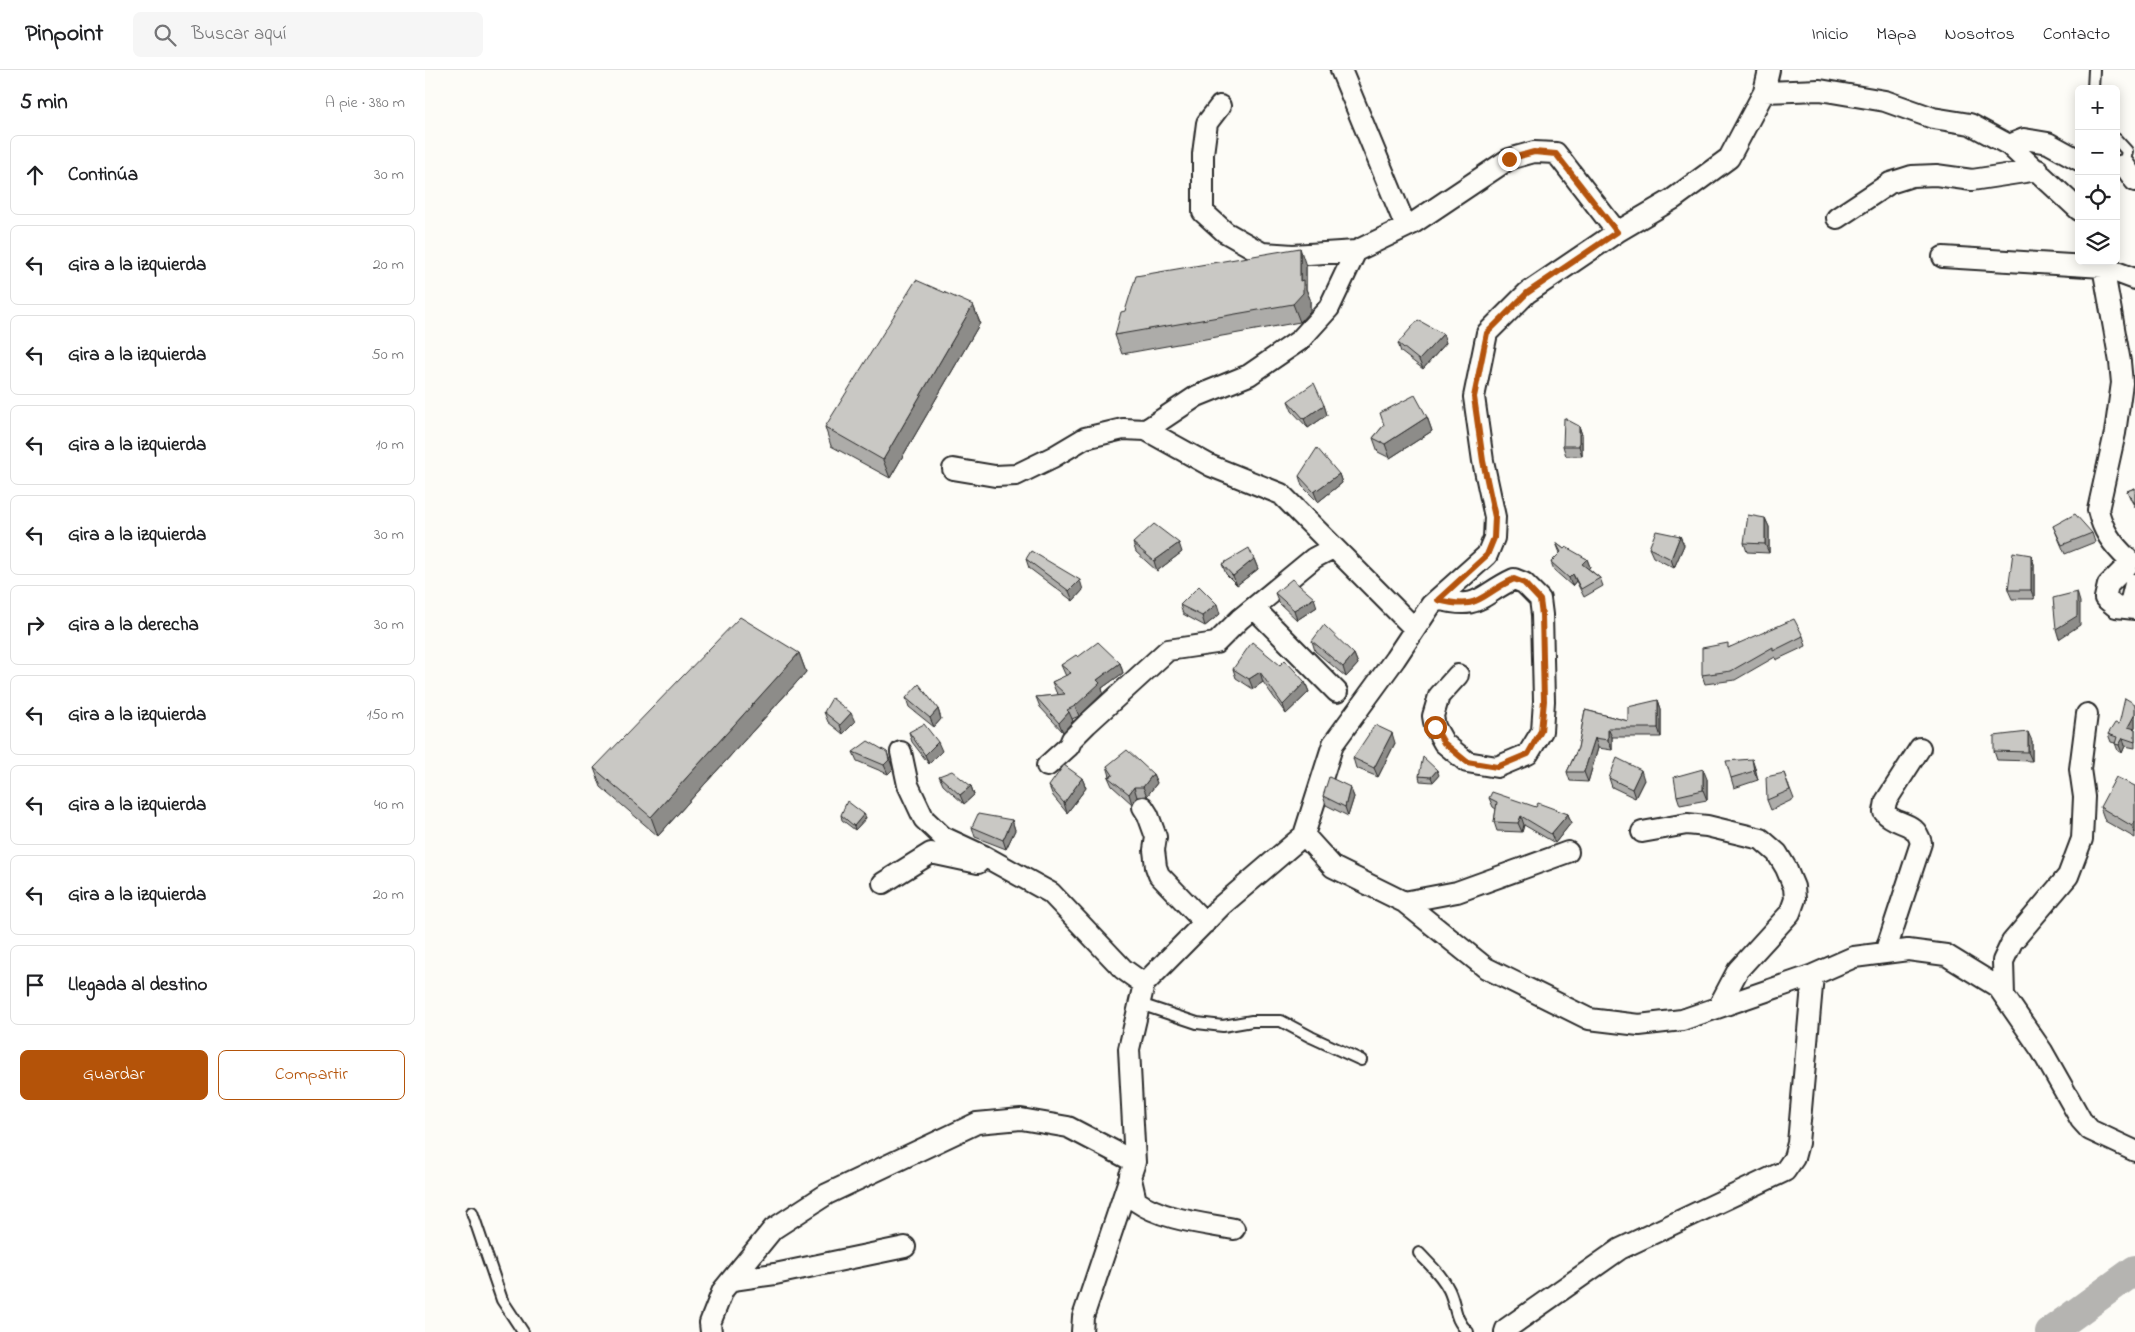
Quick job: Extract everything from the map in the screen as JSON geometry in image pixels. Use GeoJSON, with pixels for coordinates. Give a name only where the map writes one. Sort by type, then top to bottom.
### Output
{"type":"FeatureCollection","features":[{"type":"Feature","properties":{"kind":"street"},"geometry":{"type":"LineString","coordinates":[[1341,70],[1406,227]]}},
{"type":"Feature","properties":{"kind":"street"},"geometry":{"type":"LineString","coordinates":[[1233,1229],[1179,1218],[1147,1209],[1136,1201],[1132,1169],[1129,1049],[1144,984],[1205,923],[1304,835],[1333,744],[1395,659],[1431,605],[1487,555],[1494,538],[1495,517],[1483,461],[1474,397],[1487,333],[1527,293],[1617,232],[1673,199],[1729,158],[1763,92],[1769,70]]}},
{"type":"Feature","properties":{"kind":"street"},"geometry":{"type":"LineString","coordinates":[[1763,92],[1821,90],[1885,101],[1933,118],[1970,124],[2009,145],[2075,206]]}},
{"type":"Feature","properties":{"kind":"street"},"geometry":{"type":"LineString","coordinates":[[1220,106],[1207,123],[1203,154],[1203,212],[1225,232],[1262,253],[1293,255],[1356,251],[1406,227],[1509,159],[1534,152],[1556,154],[1617,232]]}},
{"type":"Feature","properties":{"kind":"street"},"geometry":{"type":"LineString","coordinates":[[2009,145],[2024,139],[2047,143],[2075,158]]}},
{"type":"Feature","properties":{"kind":"street"},"geometry":{"type":"LineString","coordinates":[[1837,218],[1890,183],[1912,176],[1936,175],[1972,180],[2038,170]]}},
{"type":"Feature","properties":{"kind":"street"},"geometry":{"type":"LineString","coordinates":[[1146,430],[1197,396],[1249,374],[1300,340],[1329,308],[1356,251]]}},
{"type":"Feature","properties":{"kind":"street"},"geometry":{"type":"LineString","coordinates":[[1943,256],[2075,263]]}},
{"type":"Feature","properties":{"kind":"street"},"geometry":{"type":"LineString","coordinates":[[2102,265],[2121,362],[2122,383],[2115,433],[2098,510],[2101,521],[2113,545],[2128,559],[2127,566],[2108,585],[2105,598],[2116,606],[2132,609],[2135,584]]}},
{"type":"Feature","properties":{"kind":"street"},"geometry":{"type":"LineString","coordinates":[[2104,265],[2135,279]]}},
{"type":"Feature","properties":{"kind":"street"},"geometry":{"type":"LineString","coordinates":[[953,469],[995,476],[1016,475],[1053,457],[1085,438],[1123,429],[1146,430],[1211,466],[1281,494],[1415,629]]}},
{"type":"Feature","properties":{"kind":"street"},"geometry":{"type":"LineString","coordinates":[[1047,766],[1069,746],[1072,739],[1087,724],[1167,650],[1216,643],[1253,608],[1314,558],[1333,548]]}},
{"type":"Feature","properties":{"kind":"street"},"geometry":{"type":"LineString","coordinates":[[1438,600],[1455,604],[1475,603],[1502,584],[1514,579],[1524,583],[1540,600],[1542,615],[1543,708],[1541,731],[1528,754],[1497,767],[1467,762],[1444,743],[1435,727],[1433,716],[1439,696],[1459,675]]}},
{"type":"Feature","properties":{"kind":"street"},"geometry":{"type":"LineString","coordinates":[[1253,608],[1337,692]]}},
{"type":"Feature","properties":{"kind":"street"},"geometry":{"type":"LineString","coordinates":[[2004,996],[2003,961],[2012,942],[2068,876],[2082,839],[2084,797],[2080,769],[2087,714]]}},
{"type":"Feature","properties":{"kind":"street"},"geometry":{"type":"LineString","coordinates":[[1885,953],[1921,843],[1918,833],[1910,825],[1888,817],[1883,812],[1886,801],[1920,748]]}},
{"type":"Feature","properties":{"kind":"street"},"geometry":{"type":"LineString","coordinates":[[901,752],[908,785],[924,819],[943,837],[1051,893],[1123,969],[1144,984]]}},
{"type":"Feature","properties":{"kind":"street"},"geometry":{"type":"LineString","coordinates":[[1143,808],[1148,814],[1156,837],[1154,850],[1159,875],[1205,923]]}},
{"type":"Feature","properties":{"kind":"street"},"geometry":{"type":"LineString","coordinates":[[1642,832],[1687,824],[1707,826],[1761,839],[1777,853],[1786,868],[1794,887],[1795,899],[1790,913],[1738,970],[1719,1006]]}},
{"type":"Feature","properties":{"kind":"street"},"geometry":{"type":"LineString","coordinates":[[1304,835],[1333,867],[1404,902],[1486,968],[1589,1019],[1639,1025],[1681,1020],[1813,974],[1854,956],[1907,950],[1946,956],[1998,987],[2042,1051],[2081,1120],[2090,1130],[2135,1151]]}},
{"type":"Feature","properties":{"kind":"street"},"geometry":{"type":"LineString","coordinates":[[1404,902],[1457,892],[1568,852]]}},
{"type":"Feature","properties":{"kind":"street"},"geometry":{"type":"LineString","coordinates":[[883,883],[931,853],[1014,873]]}},
{"type":"Feature","properties":{"kind":"street"},"geometry":{"type":"LineString","coordinates":[[1505,1332],[1506,1329],[1620,1248],[1785,1170],[1794,1158],[1798,1143],[1813,974]]}},
{"type":"Feature","properties":{"kind":"street"},"geometry":{"type":"LineString","coordinates":[[711,1332],[710,1323],[723,1290],[773,1229],[827,1194],[977,1123],[1021,1119],[1068,1127],[1132,1169]]}},
{"type":"Feature","properties":{"kind":"street"},"geometry":{"type":"LineString","coordinates":[[1082,1332],[1083,1317],[1132,1169]]}},
{"type":"Feature","properties":{"kind":"street"},"geometry":{"type":"LineString","coordinates":[[733,1280],[775,1274],[905,1247]]}},
{"type":"Feature","properties":{"kind":"lane"},"geometry":{"type":"LineString","coordinates":[[2093,85],[2094,70]]}},
{"type":"Feature","properties":{"kind":"lane"},"geometry":{"type":"LineString","coordinates":[[2120,143],[2127,151],[2125,171]]}},
{"type":"Feature","properties":{"kind":"lane"},"geometry":{"type":"LineString","coordinates":[[1140,1004],[1197,1022],[1223,1026],[1252,1021],[1281,1021],[1361,1060]]}},
{"type":"Feature","properties":{"kind":"lane"},"geometry":{"type":"LineString","coordinates":[[472,1212],[502,1300],[523,1332]]}},
{"type":"Feature","properties":{"kind":"lane"},"geometry":{"type":"LineString","coordinates":[[1419,1253],[1442,1277],[1450,1292],[1459,1323],[1468,1332]]}},
{"type":"Feature","properties":{"kind":"building"},"geometry":{"type":"Polygon","coordinates":[[[1300,248],[1300,281],[1303,280],[1303,293],[1293,304],[1115,335],[1121,312],[1125,311],[1136,276],[1300,248]]]}},
{"type":"Feature","properties":{"kind":"building"},"geometry":{"type":"Polygon","coordinates":[[[916,280],[973,305],[883,460],[825,427],[916,280]]]}},
{"type":"Feature","properties":{"kind":"building"},"geometry":{"type":"Polygon","coordinates":[[[1418,320],[1443,334],[1419,360],[1398,343],[1418,320]]]}},
{"type":"Feature","properties":{"kind":"building"},"geometry":{"type":"Polygon","coordinates":[[[1314,383],[1324,405],[1304,419],[1288,401],[1314,383]]]}},
{"type":"Feature","properties":{"kind":"building"},"geometry":{"type":"Polygon","coordinates":[[[1415,395],[1427,417],[1385,444],[1373,438],[1384,425],[1380,413],[1415,395]]]}},
{"type":"Feature","properties":{"kind":"building"},"geometry":{"type":"Polygon","coordinates":[[[1564,418],[1579,426],[1579,446],[1563,446],[1564,418]]]}},
{"type":"Feature","properties":{"kind":"building"},"geometry":{"type":"Polygon","coordinates":[[[1317,448],[1339,474],[1314,492],[1299,476],[1317,448]]]}},
{"type":"Feature","properties":{"kind":"building"},"geometry":{"type":"Polygon","coordinates":[[[2135,488],[2135,504],[2127,491],[2135,488]]]}},
{"type":"Feature","properties":{"kind":"building"},"geometry":{"type":"Polygon","coordinates":[[[2075,514],[2092,533],[2062,545],[2053,526],[2075,514]]]}},
{"type":"Feature","properties":{"kind":"building"},"geometry":{"type":"Polygon","coordinates":[[[1748,515],[1765,518],[1765,544],[1744,543],[1748,515]]]}},
{"type":"Feature","properties":{"kind":"building"},"geometry":{"type":"Polygon","coordinates":[[[1154,524],[1179,543],[1154,561],[1133,543],[1154,524]]]}},
{"type":"Feature","properties":{"kind":"building"},"geometry":{"type":"Polygon","coordinates":[[[1656,531],[1680,536],[1671,559],[1649,548],[1656,531]]]}},
{"type":"Feature","properties":{"kind":"building"},"geometry":{"type":"Polygon","coordinates":[[[1556,543],[1564,549],[1566,547],[1587,559],[1582,564],[1600,578],[1581,589],[1573,574],[1569,578],[1551,562],[1561,552],[1556,543]]]}},
{"type":"Feature","properties":{"kind":"building"},"geometry":{"type":"Polygon","coordinates":[[[1249,548],[1254,559],[1233,576],[1222,564],[1249,548]]]}},
{"type":"Feature","properties":{"kind":"building"},"geometry":{"type":"Polygon","coordinates":[[[1031,551],[1080,580],[1069,591],[1026,559],[1031,551]]]}},
{"type":"Feature","properties":{"kind":"building"},"geometry":{"type":"Polygon","coordinates":[[[2013,552],[2031,555],[2031,590],[2008,590],[2013,552]]]}},
{"type":"Feature","properties":{"kind":"building"},"geometry":{"type":"Polygon","coordinates":[[[1292,579],[1314,598],[1294,610],[1275,593],[1292,579]]]}},
{"type":"Feature","properties":{"kind":"building"},"geometry":{"type":"Polygon","coordinates":[[[1199,586],[1217,604],[1202,616],[1180,605],[1199,586]]]}},
{"type":"Feature","properties":{"kind":"building"},"geometry":{"type":"Polygon","coordinates":[[[2077,592],[2077,616],[2056,629],[2053,598],[2077,592]]]}},
{"type":"Feature","properties":{"kind":"building"},"geometry":{"type":"Polygon","coordinates":[[[740,617],[799,653],[651,817],[594,768],[740,617]]]}},
{"type":"Feature","properties":{"kind":"building"},"geometry":{"type":"Polygon","coordinates":[[[1794,619],[1803,636],[1773,651],[1773,647],[1731,671],[1702,675],[1702,648],[1728,643],[1728,648],[1794,619]]]}},
{"type":"Feature","properties":{"kind":"building"},"geometry":{"type":"Polygon","coordinates":[[[1324,625],[1354,654],[1343,667],[1312,641],[1324,625]]]}},
{"type":"Feature","properties":{"kind":"building"},"geometry":{"type":"Polygon","coordinates":[[[1098,642],[1120,663],[1097,680],[1100,683],[1075,706],[1067,710],[1069,712],[1059,723],[1036,697],[1065,694],[1052,682],[1071,673],[1061,665],[1076,655],[1078,657],[1098,642]]]}},
{"type":"Feature","properties":{"kind":"building"},"geometry":{"type":"Polygon","coordinates":[[[1252,642],[1280,665],[1285,660],[1305,682],[1283,705],[1260,672],[1249,679],[1233,669],[1252,642]]]}},
{"type":"Feature","properties":{"kind":"building"},"geometry":{"type":"Polygon","coordinates":[[[919,684],[938,709],[930,718],[906,698],[919,684]]]}},
{"type":"Feature","properties":{"kind":"building"},"geometry":{"type":"Polygon","coordinates":[[[832,698],[851,713],[840,725],[824,712],[832,698]]]}},
{"type":"Feature","properties":{"kind":"building"},"geometry":{"type":"Polygon","coordinates":[[[2125,698],[2135,704],[2135,714],[2128,727],[2135,729],[2135,742],[2123,738],[2119,745],[2115,744],[2117,737],[2108,734],[2115,723],[2119,724],[2125,698]]]}},
{"type":"Feature","properties":{"kind":"building"},"geometry":{"type":"Polygon","coordinates":[[[1658,700],[1658,728],[1608,728],[1608,740],[1595,738],[1584,772],[1567,772],[1578,748],[1585,710],[1628,721],[1628,707],[1658,700]]]}},
{"type":"Feature","properties":{"kind":"building"},"geometry":{"type":"Polygon","coordinates":[[[924,724],[938,742],[925,755],[909,732],[924,724]]]}},
{"type":"Feature","properties":{"kind":"building"},"geometry":{"type":"Polygon","coordinates":[[[1375,725],[1392,733],[1374,768],[1353,758],[1375,725]]]}},
{"type":"Feature","properties":{"kind":"building"},"geometry":{"type":"Polygon","coordinates":[[[2028,732],[2028,752],[1994,751],[1994,736],[2028,732]]]}},
{"type":"Feature","properties":{"kind":"building"},"geometry":{"type":"Polygon","coordinates":[[[868,741],[887,752],[889,760],[884,765],[853,752],[868,741]]]}},
{"type":"Feature","properties":{"kind":"building"},"geometry":{"type":"Polygon","coordinates":[[[1127,750],[1153,774],[1143,787],[1134,787],[1129,794],[1108,777],[1113,775],[1107,766],[1127,750]]]}},
{"type":"Feature","properties":{"kind":"building"},"geometry":{"type":"Polygon","coordinates":[[[1423,757],[1437,770],[1431,777],[1419,776],[1423,757]]]}},
{"type":"Feature","properties":{"kind":"building"},"geometry":{"type":"Polygon","coordinates":[[[1617,758],[1641,770],[1632,789],[1609,778],[1617,758]]]}},
{"type":"Feature","properties":{"kind":"building"},"geometry":{"type":"Polygon","coordinates":[[[1752,759],[1754,771],[1731,778],[1726,761],[1752,759]]]}},
{"type":"Feature","properties":{"kind":"building"},"geometry":{"type":"Polygon","coordinates":[[[1064,765],[1082,778],[1064,803],[1049,786],[1064,765]]]}},
{"type":"Feature","properties":{"kind":"building"},"geometry":{"type":"Polygon","coordinates":[[[1703,769],[1703,790],[1677,796],[1674,777],[1703,769]]]}},
{"type":"Feature","properties":{"kind":"building"},"geometry":{"type":"Polygon","coordinates":[[[952,771],[971,786],[960,795],[939,776],[952,771]]]}},
{"type":"Feature","properties":{"kind":"building"},"geometry":{"type":"Polygon","coordinates":[[[1784,773],[1790,790],[1767,800],[1766,777],[1784,773]]]}},
{"type":"Feature","properties":{"kind":"building"},"geometry":{"type":"Polygon","coordinates":[[[1329,777],[1350,787],[1345,807],[1323,796],[1329,777]]]}},
{"type":"Feature","properties":{"kind":"building"},"geometry":{"type":"Polygon","coordinates":[[[2116,777],[2135,786],[2135,821],[2132,826],[2100,807],[2116,777]]]}},
{"type":"Feature","properties":{"kind":"building"},"geometry":{"type":"Polygon","coordinates":[[[1492,792],[1536,807],[1538,803],[1568,814],[1551,834],[1521,816],[1518,823],[1494,822],[1497,802],[1489,798],[1492,792]]]}},
{"type":"Feature","properties":{"kind":"building"},"geometry":{"type":"Polygon","coordinates":[[[847,801],[864,814],[854,826],[841,815],[847,801]]]}},
{"type":"Feature","properties":{"kind":"building"},"geometry":{"type":"Polygon","coordinates":[[[978,814],[1012,820],[1003,840],[972,827],[978,814]]]}},
{"type":"Feature","properties":{"kind":"waterway"},"geometry":{"type":"LineString","coordinates":[[2050,1332],[2135,1270]]}},
{"type":"Feature","properties":{"kind":"route"},"geometry":{"type":"LineString","coordinates":[[1435,727],[1444,743],[1467,762],[1497,767],[1528,754],[1541,731],[1544,701],[1540,600],[1524,583],[1514,579],[1502,584],[1475,603],[1455,604],[1438,600],[1487,555],[1494,538],[1495,517],[1483,461],[1474,397],[1487,333],[1527,293],[1617,232],[1556,154],[1534,152],[1509,159]]}}]}
